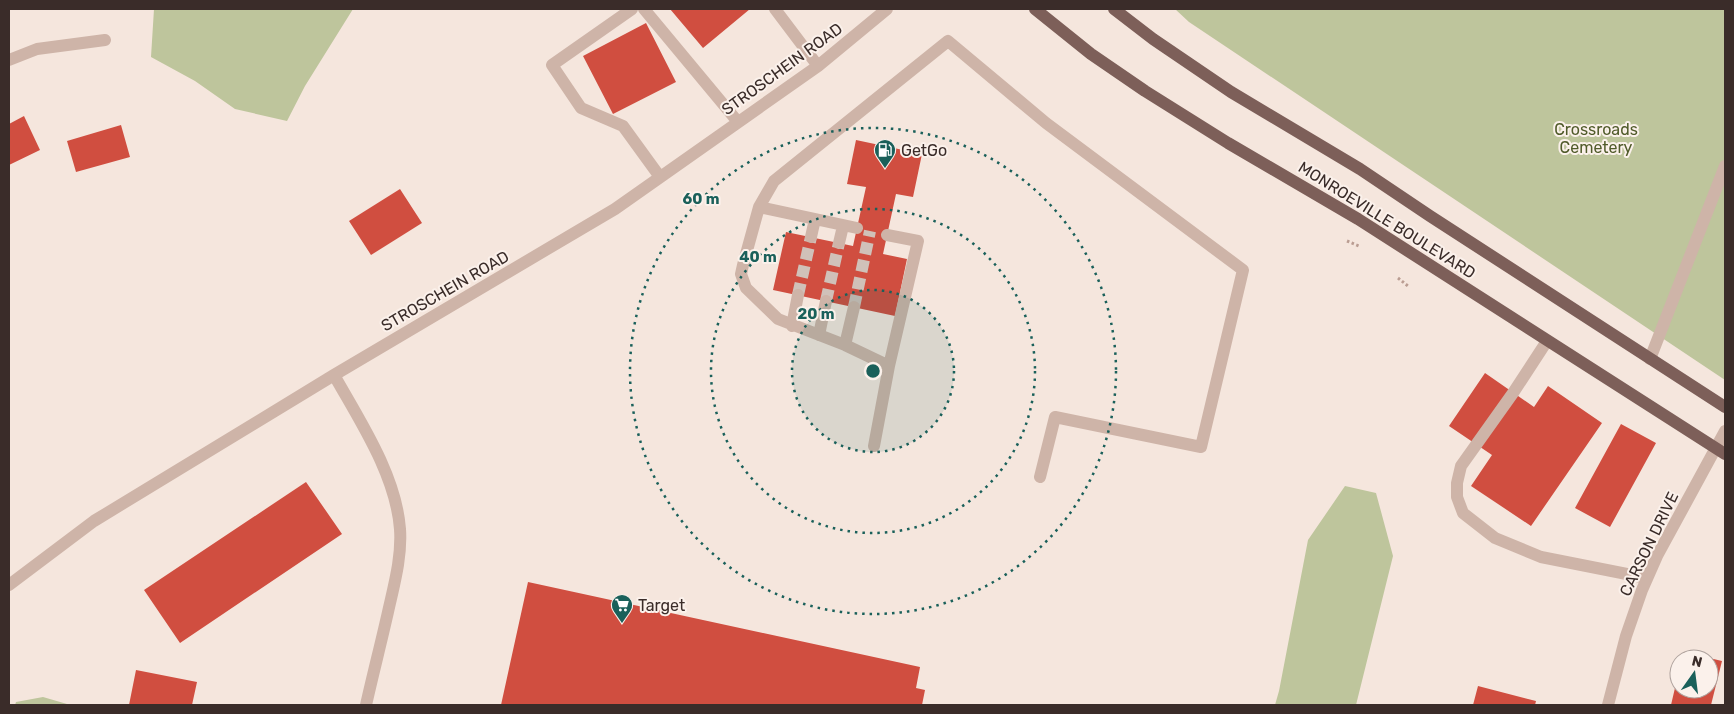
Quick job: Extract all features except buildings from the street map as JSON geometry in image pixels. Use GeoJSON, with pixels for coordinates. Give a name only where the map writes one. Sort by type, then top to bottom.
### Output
{"type":"FeatureCollection","features":[{"type":"Feature","properties":{"kind":"main road","name":"MONROEVILLE BOULEVARD"},"geometry":{"type":"LineString","coordinates":[[1035,9],[1091,54],[1145,91],[1228,143],[1358,219],[1720,451]]}},
{"type":"Feature","properties":{"kind":"main road","name":"MONROEVILLE BOULEVARD"},"geometry":{"type":"LineString","coordinates":[[1114,9],[1153,39],[1231,92],[1360,169],[1650,360],[1725,407]]}},
{"type":"Feature","properties":{"kind":"main road"},"geometry":{"type":"LineString","coordinates":[[1126,9],[1153,39]]}},
{"type":"Feature","properties":{"kind":"street"},"geometry":{"type":"LineString","coordinates":[[632,9],[552,65],[581,108],[622,126],[660,178]]}},
{"type":"Feature","properties":{"kind":"street"},"geometry":{"type":"LineString","coordinates":[[644,9],[738,122]]}},
{"type":"Feature","properties":{"kind":"street"},"geometry":{"type":"LineString","coordinates":[[775,9],[818,66]]}},
{"type":"Feature","properties":{"kind":"street","name":"STROSCHEIN ROAD"},"geometry":{"type":"LineString","coordinates":[[9,585],[94,521],[334,375],[615,209],[818,66],[887,9]]}},
{"type":"Feature","properties":{"kind":"street"},"geometry":{"type":"LineString","coordinates":[[9,60],[37,49],[105,40]]}},
{"type":"Feature","properties":{"kind":"street"},"geometry":{"type":"LineString","coordinates":[[889,366],[845,345],[778,319],[746,288],[741,274],[759,207],[774,181],[948,41],[1046,123],[1243,270],[1201,447],[1055,417],[1040,477]]}},
{"type":"Feature","properties":{"kind":"street"},"geometry":{"type":"LineString","coordinates":[[1650,360],[1725,166]]}},
{"type":"Feature","properties":{"kind":"street"},"geometry":{"type":"LineString","coordinates":[[759,207],[857,228]]}},
{"type":"Feature","properties":{"kind":"street"},"geometry":{"type":"LineString","coordinates":[[811,237],[815,219]]}},
{"type":"Feature","properties":{"kind":"street"},"geometry":{"type":"LineString","coordinates":[[839,243],[843,226]]}},
{"type":"Feature","properties":{"kind":"street"},"geometry":{"type":"LineString","coordinates":[[874,446],[889,366],[918,241],[887,235]]}},
{"type":"Feature","properties":{"kind":"street"},"geometry":{"type":"LineString","coordinates":[[792,326],[798,295]]}},
{"type":"Feature","properties":{"kind":"street"},"geometry":{"type":"LineString","coordinates":[[818,335],[826,301]]}},
{"type":"Feature","properties":{"kind":"street"},"geometry":{"type":"LineString","coordinates":[[845,345],[854,307]]}},
{"type":"Feature","properties":{"kind":"street"},"geometry":{"type":"LineString","coordinates":[[1547,341],[1461,466],[1457,483],[1457,497],[1463,513],[1495,538],[1541,557],[1647,578]]}},
{"type":"Feature","properties":{"kind":"street"},"geometry":{"type":"LineString","coordinates":[[334,375],[368,435],[387,478],[400,528],[400,552],[395,581],[366,705]]}},
{"type":"Feature","properties":{"kind":"street","name":"CARSON DRIVE"},"geometry":{"type":"LineString","coordinates":[[1608,705],[1626,636],[1647,578],[1720,451],[1725,431]]}},
{"type":"Feature","properties":{"kind":"path"},"geometry":{"type":"LineString","coordinates":[[1347,241],[1364,248]]}},
{"type":"Feature","properties":{"kind":"path"},"geometry":{"type":"LineString","coordinates":[[1398,278],[1408,286]]}},
{"type":"Feature","properties":{"kind":"green space"},"geometry":{"type":"Polygon","coordinates":[[[154,9],[353,9],[305,86],[287,121],[235,109],[195,81],[151,57],[154,9]]]}},
{"type":"Feature","properties":{"kind":"green space","name":"Crossroads Cemetery"},"geometry":{"type":"Polygon","coordinates":[[[1175,9],[1725,9],[1725,380],[1189,22],[1175,9]]]}},
{"type":"Feature","properties":{"kind":"green space"},"geometry":{"type":"Polygon","coordinates":[[[1345,486],[1376,493],[1393,556],[1356,705],[1275,705],[1308,540],[1345,486]]]}},
{"type":"Feature","properties":{"kind":"green space"},"geometry":{"type":"Polygon","coordinates":[[[43,697],[67,705],[15,705],[16,702],[43,697]]]}},
{"type":"Feature","properties":{"kind":"tunnel"},"geometry":{"type":"LineString","coordinates":[[854,307],[870,231]]}},
{"type":"Feature","properties":{"kind":"tunnel"},"geometry":{"type":"LineString","coordinates":[[798,295],[811,237]]}},
{"type":"Feature","properties":{"kind":"tunnel"},"geometry":{"type":"LineString","coordinates":[[826,301],[839,243]]}},
{"type":"Feature","properties":{"kind":"place","name":"GetGo"},"geometry":{"type":"Point","coordinates":[885,169]}},
{"type":"Feature","properties":{"kind":"place","name":"Target"},"geometry":{"type":"Point","coordinates":[622,624]}}]}
